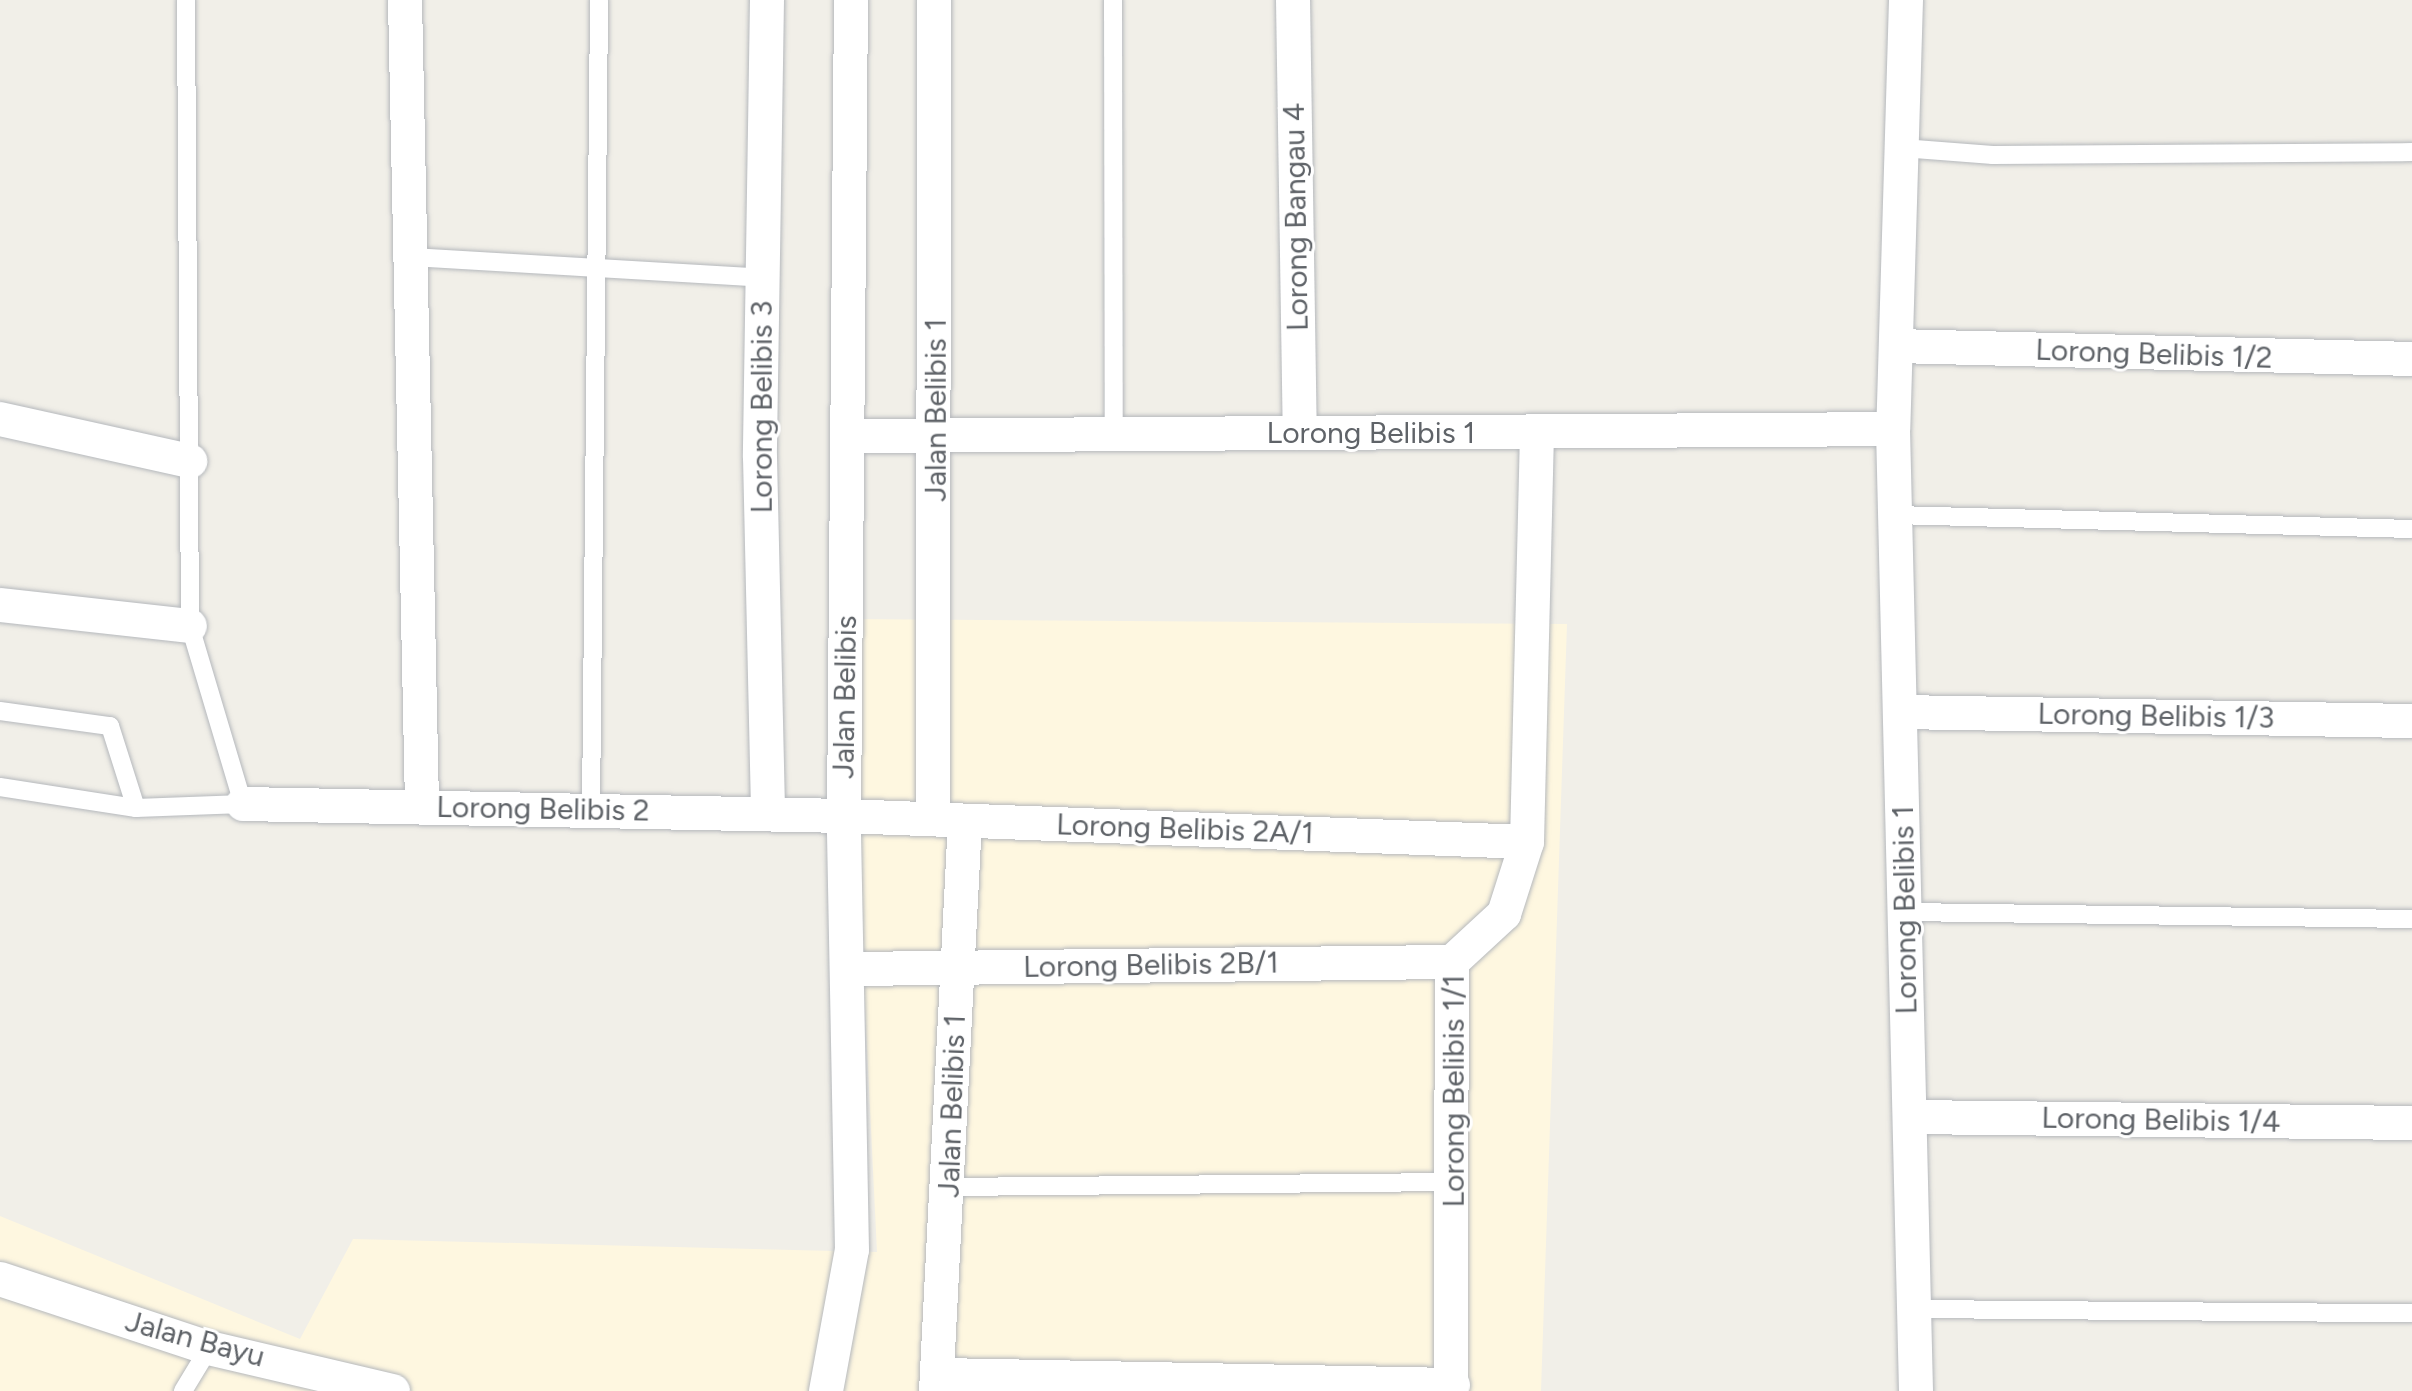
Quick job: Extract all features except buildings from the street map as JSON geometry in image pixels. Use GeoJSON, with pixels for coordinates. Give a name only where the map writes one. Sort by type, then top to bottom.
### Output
{"type":"FeatureCollection","features":[{"type":"Feature","properties":{"kind":"street"},"geometry":{"type":"LineString","coordinates":[[405,0],[422,806]]}},
{"type":"Feature","properties":{"kind":"street","name":"Lorong Belibis 3"},"geometry":{"type":"LineString","coordinates":[[767,0],[762,278],[768,814]]}},
{"type":"Feature","properties":{"kind":"street","name":"Jalan Belibis"},"geometry":{"type":"LineString","coordinates":[[826,1391],[852,1250],[851,969],[844,816],[851,0]]}},
{"type":"Feature","properties":{"kind":"street","name":"Jalan Belibis 1"},"geometry":{"type":"LineString","coordinates":[[934,0],[937,436],[949,820],[958,967],[938,1383]]}},
{"type":"Feature","properties":{"kind":"street","name":"Lorong Bangau 4"},"geometry":{"type":"LineString","coordinates":[[1293,0],[1300,433]]}},
{"type":"Feature","properties":{"kind":"street","name":"Lorong Belibis 1"},"geometry":{"type":"LineString","coordinates":[[1906,0],[1893,429],[1916,1391]]}},
{"type":"Feature","properties":{"kind":"street","name":"Lorong Belibis 1/2"},"geometry":{"type":"LineString","coordinates":[[1896,346],[2412,359]]}},
{"type":"Feature","properties":{"kind":"street"},"geometry":{"type":"LineString","coordinates":[[0,419],[190,461]]}},
{"type":"Feature","properties":{"kind":"street","name":"Lorong Belibis 1"},"geometry":{"type":"LineString","coordinates":[[849,436],[1893,429]]}},
{"type":"Feature","properties":{"kind":"street","name":"Lorong Belibis 1/1"},"geometry":{"type":"LineString","coordinates":[[1452,1388],[1452,962],[1504,914],[1527,842],[1537,431]]}},
{"type":"Feature","properties":{"kind":"street"},"geometry":{"type":"LineString","coordinates":[[0,605],[190,626]]}},
{"type":"Feature","properties":{"kind":"street","name":"Lorong Belibis 1/3"},"geometry":{"type":"LineString","coordinates":[[1900,712],[2412,721]]}},
{"type":"Feature","properties":{"kind":"street","name":"Lorong Belibis 2"},"geometry":{"type":"LineString","coordinates":[[243,804],[844,816]]}},
{"type":"Feature","properties":{"kind":"street","name":"Lorong Belibis 2A/1"},"geometry":{"type":"LineString","coordinates":[[844,816],[1527,842]]}},
{"type":"Feature","properties":{"kind":"street","name":"Lorong Belibis 2B/1"},"geometry":{"type":"LineString","coordinates":[[851,969],[1452,962]]}},
{"type":"Feature","properties":{"kind":"street","name":"Lorong Belibis 1/4"},"geometry":{"type":"LineString","coordinates":[[1910,1117],[2412,1123]]}},
{"type":"Feature","properties":{"kind":"street","name":"Jalan Bayu"},"geometry":{"type":"LineString","coordinates":[[0,1279],[308,1379],[393,1391]]}},
{"type":"Feature","properties":{"kind":"street"},"geometry":{"type":"LineString","coordinates":[[938,1383],[1452,1388]]}},
{"type":"Feature","properties":{"kind":"lane"},"geometry":{"type":"LineString","coordinates":[[0,787],[136,808],[243,804],[190,626],[186,0]]}},
{"type":"Feature","properties":{"kind":"lane"},"geometry":{"type":"LineString","coordinates":[[591,810],[599,0]]}},
{"type":"Feature","properties":{"kind":"lane"},"geometry":{"type":"LineString","coordinates":[[1113,0],[1114,435]]}},
{"type":"Feature","properties":{"kind":"lane"},"geometry":{"type":"LineString","coordinates":[[1902,148],[1993,155],[2412,152]]}},
{"type":"Feature","properties":{"kind":"lane"},"geometry":{"type":"LineString","coordinates":[[412,257],[762,278]]}},
{"type":"Feature","properties":{"kind":"lane"},"geometry":{"type":"LineString","coordinates":[[1895,515],[2412,529]]}},
{"type":"Feature","properties":{"kind":"lane"},"geometry":{"type":"LineString","coordinates":[[0,711],[110,726],[136,808]]}},
{"type":"Feature","properties":{"kind":"lane"},"geometry":{"type":"LineString","coordinates":[[1905,912],[2412,919]]}},
{"type":"Feature","properties":{"kind":"lane"},"geometry":{"type":"LineString","coordinates":[[949,1187],[1452,1182]]}},
{"type":"Feature","properties":{"kind":"lane"},"geometry":{"type":"LineString","coordinates":[[1915,1309],[2412,1313]]}},
{"type":"Feature","properties":{"kind":"lane"},"geometry":{"type":"LineString","coordinates":[[183,1391],[209,1348]]}},
{"type":"Feature","properties":{"kind":"shaded area"},"geometry":{"type":"Polygon","coordinates":[[[846,619],[1567,624],[1541,1391],[0,1391],[0,1216],[300,1339],[353,1239],[877,1252],[846,619]]]}}]}
